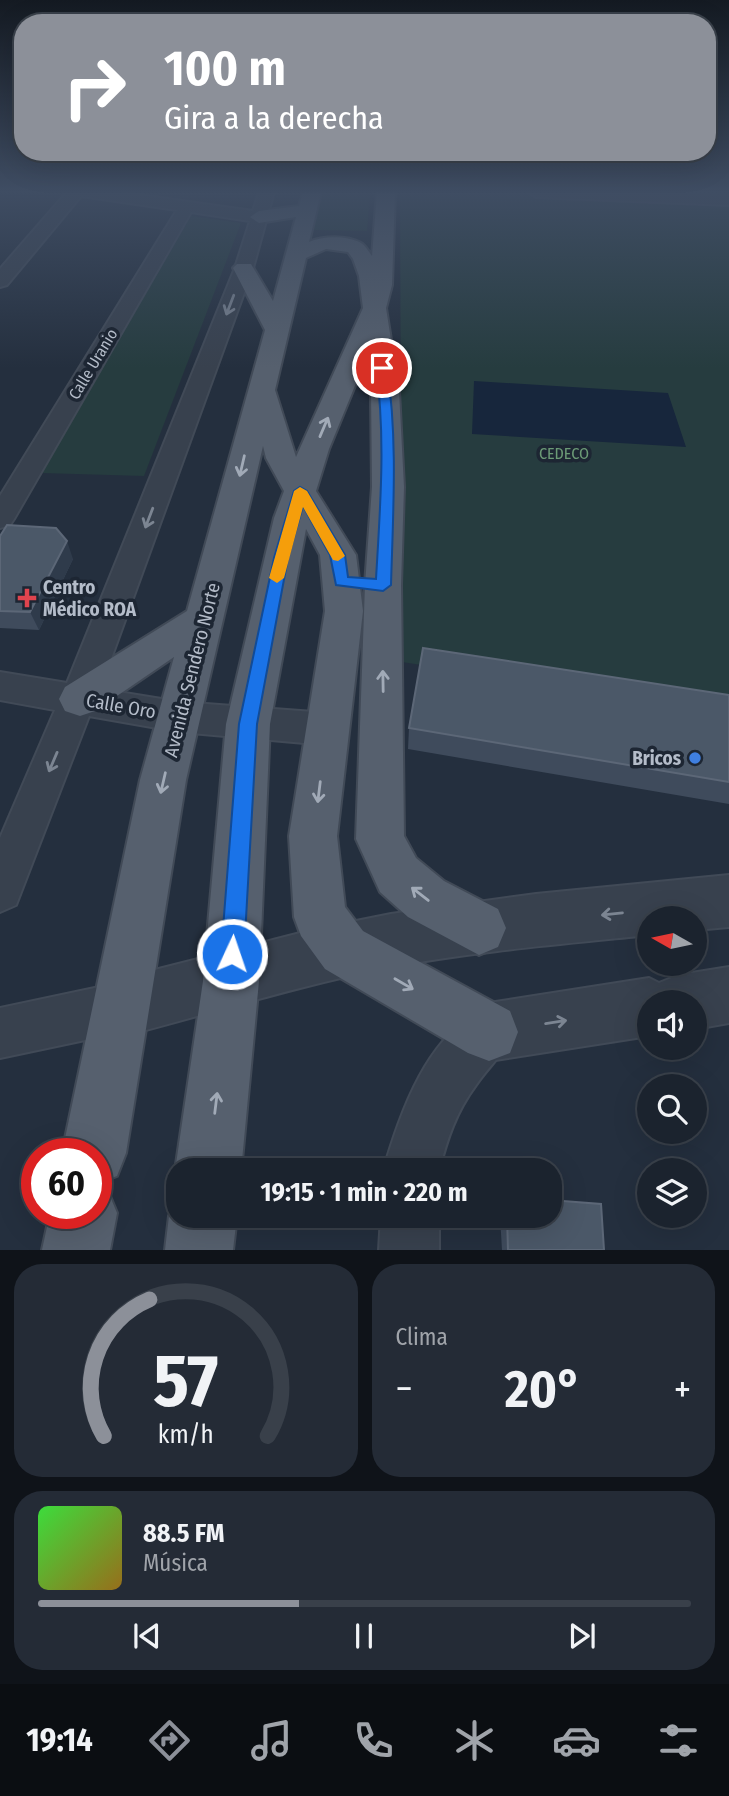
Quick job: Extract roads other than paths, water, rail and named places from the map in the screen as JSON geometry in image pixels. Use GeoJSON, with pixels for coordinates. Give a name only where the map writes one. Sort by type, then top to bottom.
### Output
{"type":"FeatureCollection","features":[{"type":"Feature","properties":{"kind":"main road","name":"Avenida Sendero Norte"},"geometry":{"type":"LineString","coordinates":[[97,1138],[123,1007],[152,831],[261,386],[297,250]]}},
{"type":"Feature","properties":{"kind":"main road"},"geometry":{"type":"LineString","coordinates":[[359,250],[370,276],[385,391],[388,487],[383,585],[380,839],[398,875],[426,899],[479,928]]}},
{"type":"Feature","properties":{"kind":"main road"},"geometry":{"type":"LineString","coordinates":[[210,1158],[231,981],[248,724],[281,558],[300,491],[314,449],[373,312],[382,285],[384,250]]}},
{"type":"Feature","properties":{"kind":"main road"},"geometry":{"type":"LineString","coordinates":[[244,268],[276,328]]}},
{"type":"Feature","properties":{"kind":"main road"},"geometry":{"type":"LineString","coordinates":[[261,386],[281,458],[338,555],[342,582],[344,611],[313,836],[320,917],[344,950],[489,1032]]}},
{"type":"Feature","properties":{"kind":"main road"},"geometry":{"type":"LineString","coordinates":[[342,582],[383,585]]}},
{"type":"Feature","properties":{"kind":"main road"},"geometry":{"type":"LineString","coordinates":[[79,699],[206,617]]}},
{"type":"Feature","properties":{"kind":"main road"},"geometry":{"type":"LineString","coordinates":[[199,1250],[202,1228]]}},
{"type":"Feature","properties":{"kind":"main road"},"geometry":{"type":"LineString","coordinates":[[76,1250],[80,1229]]}},
{"type":"Feature","properties":{"kind":"street"},"geometry":{"type":"LineString","coordinates":[[0,281],[26,250]]}},
{"type":"Feature","properties":{"kind":"street","name":"Calle Uranio"},"geometry":{"type":"LineString","coordinates":[[0,519],[161,250]]}},
{"type":"Feature","properties":{"kind":"street"},"geometry":{"type":"LineString","coordinates":[[0,890],[79,699],[249,250]]}},
{"type":"Feature","properties":{"kind":"street","name":"Calle Oro"},"geometry":{"type":"LineString","coordinates":[[0,686],[180,717],[327,729]]}},
{"type":"Feature","properties":{"kind":"street"},"geometry":{"type":"LineString","coordinates":[[0,1033],[231,981],[344,950],[479,928],[729,901]]}},
{"type":"Feature","properties":{"kind":"street"},"geometry":{"type":"LineString","coordinates":[[707,999],[729,995]]}},
{"type":"Feature","properties":{"kind":"street"},"geometry":{"type":"LineString","coordinates":[[414,1158],[422,1129],[439,1092],[462,1058],[489,1032],[637,1009]]}},
{"type":"Feature","properties":{"kind":"street"},"geometry":{"type":"LineString","coordinates":[[409,1250],[410,1228]]}},
{"type":"Feature","properties":{"kind":"water"},"geometry":{"type":"Polygon","coordinates":[[[474,381],[668,393],[686,447],[472,434],[474,381]]]}},
{"type":"Feature","properties":{"kind":"place","name":"Centro Médico ROA"},"geometry":{"type":"Point","coordinates":[27,598]}},
{"type":"Feature","properties":{"kind":"place","name":"Bricos"},"geometry":{"type":"Point","coordinates":[695,758]}},
{"type":"Feature","properties":{"kind":"park label","name":"CEDECO"},"geometry":{"type":"Point","coordinates":[564,453]}}]}
